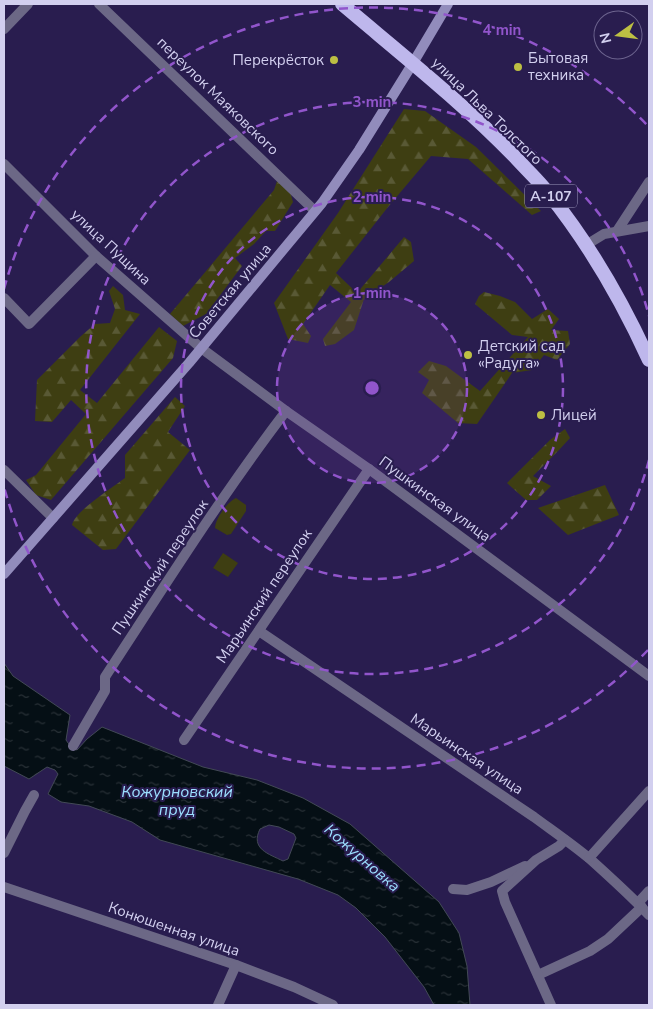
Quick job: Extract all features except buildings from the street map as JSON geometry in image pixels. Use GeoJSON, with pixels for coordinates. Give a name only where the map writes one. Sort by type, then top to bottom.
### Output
{"type":"FeatureCollection","features":[{"type":"Feature","properties":{"kind":"highway","name":"А-107"},"geometry":{"type":"LineString","coordinates":[[342,4],[413,63]]}},
{"type":"Feature","properties":{"kind":"highway","name":"улица Льва Толстого"},"geometry":{"type":"LineString","coordinates":[[413,63],[492,133],[548,193],[597,261],[649,360]]}},
{"type":"Feature","properties":{"kind":"main road","name":"Советская улица"},"geometry":{"type":"LineString","coordinates":[[4,574],[201,348],[322,203],[359,150],[448,4]]}},
{"type":"Feature","properties":{"kind":"street"},"geometry":{"type":"LineString","coordinates":[[4,29],[28,4]]}},
{"type":"Feature","properties":{"kind":"street","name":"переулок Маяковского"},"geometry":{"type":"LineString","coordinates":[[99,4],[315,211]]}},
{"type":"Feature","properties":{"kind":"street","name":"улица Пущина"},"geometry":{"type":"LineString","coordinates":[[4,164],[96,256],[201,348]]}},
{"type":"Feature","properties":{"kind":"street"},"geometry":{"type":"LineString","coordinates":[[617,231],[649,182]]}},
{"type":"Feature","properties":{"kind":"street"},"geometry":{"type":"LineString","coordinates":[[586,245],[604,234],[649,226]]}},
{"type":"Feature","properties":{"kind":"street"},"geometry":{"type":"LineString","coordinates":[[4,298],[29,324],[96,256]]}},
{"type":"Feature","properties":{"kind":"street","name":"Пушкинская улица"},"geometry":{"type":"LineString","coordinates":[[201,348],[369,469],[649,676]]}},
{"type":"Feature","properties":{"kind":"street","name":"Пушкинский переулок"},"geometry":{"type":"LineString","coordinates":[[73,746],[105,691],[105,676],[250,458],[286,411]]}},
{"type":"Feature","properties":{"kind":"street","name":"Марьинский переулок"},"geometry":{"type":"LineString","coordinates":[[184,740],[369,469]]}},
{"type":"Feature","properties":{"kind":"street"},"geometry":{"type":"LineString","coordinates":[[4,470],[53,518]]}},
{"type":"Feature","properties":{"kind":"street","name":"Марьинская улица"},"geometry":{"type":"LineString","coordinates":[[259,631],[534,817],[589,858],[643,908]]}},
{"type":"Feature","properties":{"kind":"street"},"geometry":{"type":"LineString","coordinates":[[589,858],[649,791]]}},
{"type":"Feature","properties":{"kind":"street"},"geometry":{"type":"LineString","coordinates":[[4,853],[34,795]]}},
{"type":"Feature","properties":{"kind":"street"},"geometry":{"type":"LineString","coordinates":[[453,889],[467,890],[491,882],[536,860],[559,846],[565,840]]}},
{"type":"Feature","properties":{"kind":"street"},"geometry":{"type":"LineString","coordinates":[[536,860],[502,891],[551,1005]]}},
{"type":"Feature","properties":{"kind":"street","name":"Конюшенная улица"},"geometry":{"type":"LineString","coordinates":[[4,887],[236,965],[294,987],[332,1005]]}},
{"type":"Feature","properties":{"kind":"street"},"geometry":{"type":"LineString","coordinates":[[538,975],[590,951],[608,938],[643,908],[649,891]]}},
{"type":"Feature","properties":{"kind":"street"},"geometry":{"type":"LineString","coordinates":[[218,1005],[236,965]]}},
{"type":"Feature","properties":{"kind":"green space"},"geometry":{"type":"Polygon","coordinates":[[[404,109],[425,111],[476,147],[541,211],[532,215],[468,159],[431,156],[336,273],[357,293],[404,237],[411,242],[414,261],[389,282],[364,299],[354,330],[335,344],[325,346],[323,339],[351,302],[330,285],[303,324],[311,336],[308,343],[288,339],[274,303],[338,213],[404,109]]]}},
{"type":"Feature","properties":{"kind":"green space"},"geometry":{"type":"Polygon","coordinates":[[[277,181],[289,188],[293,202],[275,231],[266,231],[254,244],[235,258],[242,266],[206,314],[183,326],[170,314],[274,190],[277,181]]]}},
{"type":"Feature","properties":{"kind":"green space"},"geometry":{"type":"Polygon","coordinates":[[[113,286],[123,295],[125,310],[140,314],[80,390],[97,403],[159,327],[177,341],[173,358],[51,500],[36,495],[26,480],[36,475],[86,414],[71,400],[52,422],[35,421],[37,380],[95,324],[110,323],[115,309],[109,291],[113,286]]]}},
{"type":"Feature","properties":{"kind":"green space"},"geometry":{"type":"Polygon","coordinates":[[[484,292],[515,302],[532,319],[548,309],[559,319],[551,330],[568,331],[570,344],[557,360],[544,355],[532,370],[512,373],[477,424],[458,423],[422,393],[429,380],[418,372],[429,361],[446,366],[480,391],[528,337],[512,335],[475,304],[479,296],[484,292]]]}},
{"type":"Feature","properties":{"kind":"green space"},"geometry":{"type":"Polygon","coordinates":[[[175,397],[185,406],[168,432],[190,450],[116,549],[103,550],[72,525],[80,513],[125,478],[125,455],[175,397]]]}},
{"type":"Feature","properties":{"kind":"green space"},"geometry":{"type":"Polygon","coordinates":[[[565,429],[570,438],[533,476],[551,486],[537,500],[526,500],[507,483],[550,440],[565,429]]]}},
{"type":"Feature","properties":{"kind":"green space"},"geometry":{"type":"Polygon","coordinates":[[[605,485],[619,515],[568,535],[538,508],[605,485]]]}},
{"type":"Feature","properties":{"kind":"green space"},"geometry":{"type":"Polygon","coordinates":[[[236,498],[246,505],[246,511],[231,534],[227,535],[215,528],[226,506],[236,498]]]}},
{"type":"Feature","properties":{"kind":"green space"},"geometry":{"type":"Polygon","coordinates":[[[223,553],[238,563],[228,577],[213,568],[223,553]]]}},
{"type":"Feature","properties":{"kind":"water","name":"Кожурновский пруд"},"geometry":{"type":"Polygon","coordinates":[[[4,663],[13,676],[70,715],[66,740],[71,747],[77,750],[102,727],[203,767],[257,780],[303,798],[350,824],[439,902],[459,933],[467,966],[470,1005],[434,1005],[424,987],[385,937],[356,908],[338,895],[298,879],[160,840],[132,822],[89,806],[61,802],[48,794],[58,774],[55,770],[47,767],[29,779],[4,766],[4,663]],[[269,825],[260,829],[257,841],[262,850],[283,861],[288,859],[296,838],[294,834],[279,827],[269,825]]]}},
{"type":"Feature","properties":{"kind":"place","name":"Перекрёсток"},"geometry":{"type":"Point","coordinates":[334,60]}},
{"type":"Feature","properties":{"kind":"place","name":"Бытовая техника"},"geometry":{"type":"Point","coordinates":[518,67]}},
{"type":"Feature","properties":{"kind":"place","name":"Детский сад «Радуга»"},"geometry":{"type":"Point","coordinates":[468,355]}},
{"type":"Feature","properties":{"kind":"place","name":"Лицей"},"geometry":{"type":"Point","coordinates":[541,415]}},
{"type":"Feature","properties":{"kind":"water label","name":"Кожурновка"},"geometry":{"type":"Point","coordinates":[362,858]}}]}
